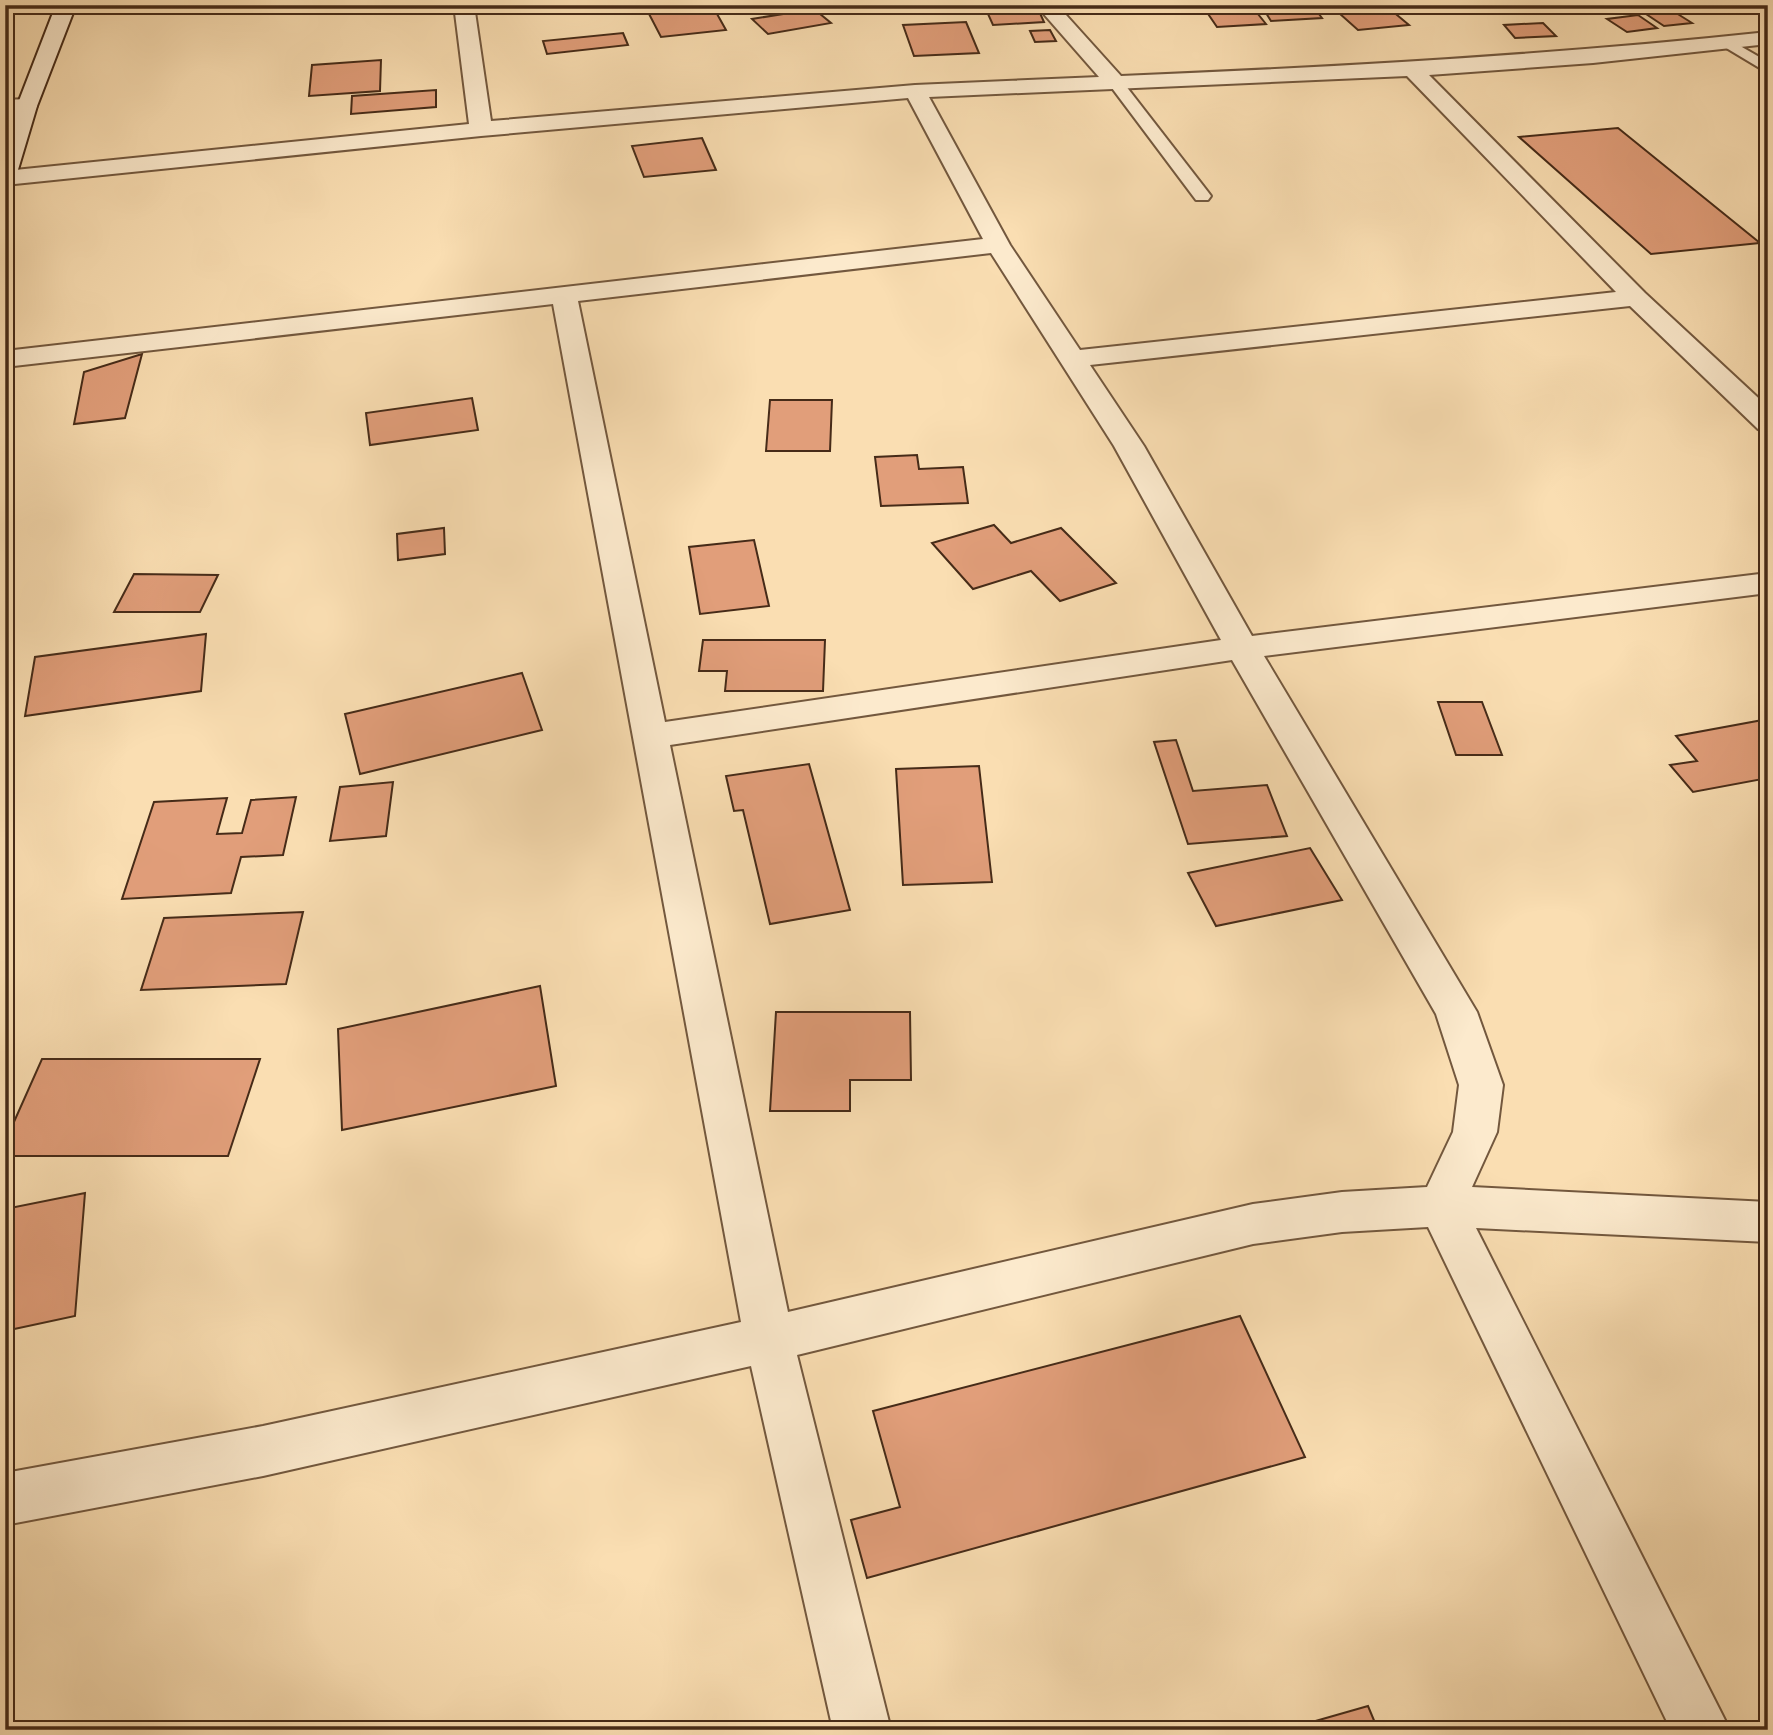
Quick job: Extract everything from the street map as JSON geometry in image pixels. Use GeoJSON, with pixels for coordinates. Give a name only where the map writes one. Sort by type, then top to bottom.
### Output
{"type":"FeatureCollection","features":[{"type":"Feature","properties":{"kind":"street"},"geometry":{"type":"LineString","coordinates":[[66,5],[15,107],[5,175],[915,91],[1412,69],[1593,57],[1768,38]]}},
{"type":"Feature","properties":{"kind":"street"},"geometry":{"type":"LineString","coordinates":[[464,5],[481,129]]}},
{"type":"Feature","properties":{"kind":"street"},"geometry":{"type":"LineString","coordinates":[[1046,5],[1116,84]]}},
{"type":"Feature","properties":{"kind":"street"},"geometry":{"type":"LineString","coordinates":[[1412,69],[1636,298],[1768,423]]}},
{"type":"Feature","properties":{"kind":"street"},"geometry":{"type":"LineString","coordinates":[[915,91],[998,245],[1129,446],[1242,648],[1456,1012],[1481,1085],[1475,1132],[1441,1206]]}},
{"type":"Feature","properties":{"kind":"street"},"geometry":{"type":"LineString","coordinates":[[5,359],[998,245]]}},
{"type":"Feature","properties":{"kind":"street"},"geometry":{"type":"LineString","coordinates":[[564,295],[769,1339],[862,1730]]}},
{"type":"Feature","properties":{"kind":"street"},"geometry":{"type":"LineString","coordinates":[[1070,359],[1636,298]]}},
{"type":"Feature","properties":{"kind":"street"},"geometry":{"type":"LineString","coordinates":[[649,736],[1242,648],[1768,583]]}},
{"type":"Feature","properties":{"kind":"street"},"geometry":{"type":"LineString","coordinates":[[1441,1206],[1701,1730]]}},
{"type":"Feature","properties":{"kind":"street"},"geometry":{"type":"LineString","coordinates":[[5,1499],[263,1451],[769,1339],[1253,1224],[1342,1212],[1441,1206],[1768,1222]]}},
{"type":"Feature","properties":{"kind":"lane"},"geometry":{"type":"LineString","coordinates":[[1728,43],[1768,69]]}},
{"type":"Feature","properties":{"kind":"lane"},"geometry":{"type":"LineString","coordinates":[[1116,84],[1202,196]]}},
{"type":"Feature","properties":{"kind":"building"},"geometry":{"type":"Polygon","coordinates":[[[712,5],[726,30],[661,37],[647,10],[712,5]]]}},
{"type":"Feature","properties":{"kind":"building"},"geometry":{"type":"Polygon","coordinates":[[[1061,5],[1136,5],[1137,7],[1064,10],[1061,5]]]}},
{"type":"Feature","properties":{"kind":"building"},"geometry":{"type":"Polygon","coordinates":[[[1202,5],[1252,5],[1254,9],[1263,8],[1261,5],[1312,5],[1322,18],[1271,21],[1266,13],[1258,14],[1266,24],[1217,27],[1202,5]]]}},
{"type":"Feature","properties":{"kind":"building"},"geometry":{"type":"Polygon","coordinates":[[[1330,5],[1385,5],[1409,25],[1358,30],[1330,5]]]}},
{"type":"Feature","properties":{"kind":"building"},"geometry":{"type":"Polygon","coordinates":[[[1594,5],[1653,5],[1655,6],[1608,13],[1594,5]]]}},
{"type":"Feature","properties":{"kind":"building"},"geometry":{"type":"Polygon","coordinates":[[[814,9],[831,23],[768,34],[752,19],[814,9]]]}},
{"type":"Feature","properties":{"kind":"building"},"geometry":{"type":"Polygon","coordinates":[[[1039,11],[1044,22],[993,25],[988,14],[1039,11]]]}},
{"type":"Feature","properties":{"kind":"building"},"geometry":{"type":"Polygon","coordinates":[[[1673,11],[1692,23],[1664,26],[1646,14],[1673,11]]]}},
{"type":"Feature","properties":{"kind":"building"},"geometry":{"type":"Polygon","coordinates":[[[1638,15],[1657,28],[1627,32],[1607,19],[1638,15]]]}},
{"type":"Feature","properties":{"kind":"building"},"geometry":{"type":"Polygon","coordinates":[[[966,22],[979,53],[914,56],[903,25],[966,22]]]}},
{"type":"Feature","properties":{"kind":"building"},"geometry":{"type":"Polygon","coordinates":[[[1543,23],[1556,36],[1515,38],[1504,25],[1543,23]]]}},
{"type":"Feature","properties":{"kind":"building"},"geometry":{"type":"Polygon","coordinates":[[[1050,30],[1056,41],[1035,42],[1030,31],[1050,30]]]}},
{"type":"Feature","properties":{"kind":"building"},"geometry":{"type":"Polygon","coordinates":[[[623,33],[628,45],[547,54],[543,41],[623,33]]]}},
{"type":"Feature","properties":{"kind":"building"},"geometry":{"type":"Polygon","coordinates":[[[381,60],[380,91],[309,96],[312,65],[381,60]]]}},
{"type":"Feature","properties":{"kind":"building"},"geometry":{"type":"Polygon","coordinates":[[[436,90],[436,107],[351,114],[352,96],[436,90]]]}},
{"type":"Feature","properties":{"kind":"building"},"geometry":{"type":"Polygon","coordinates":[[[1618,128],[1760,243],[1651,254],[1519,137],[1618,128]]]}},
{"type":"Feature","properties":{"kind":"building"},"geometry":{"type":"Polygon","coordinates":[[[702,138],[716,170],[644,177],[632,146],[702,138]]]}},
{"type":"Feature","properties":{"kind":"building"},"geometry":{"type":"Polygon","coordinates":[[[142,354],[125,418],[74,424],[84,372],[142,354]]]}},
{"type":"Feature","properties":{"kind":"building"},"geometry":{"type":"Polygon","coordinates":[[[472,398],[478,430],[370,445],[366,413],[472,398]]]}},
{"type":"Feature","properties":{"kind":"building"},"geometry":{"type":"Polygon","coordinates":[[[770,400],[832,400],[830,451],[766,451],[770,400]]]}},
{"type":"Feature","properties":{"kind":"building"},"geometry":{"type":"Polygon","coordinates":[[[917,455],[919,469],[963,467],[968,503],[881,506],[875,457],[917,455]]]}},
{"type":"Feature","properties":{"kind":"building"},"geometry":{"type":"Polygon","coordinates":[[[994,525],[1011,543],[1061,528],[1116,583],[1060,601],[1031,571],[973,589],[932,543],[994,525]]]}},
{"type":"Feature","properties":{"kind":"building"},"geometry":{"type":"Polygon","coordinates":[[[444,528],[445,554],[398,560],[397,534],[444,528]]]}},
{"type":"Feature","properties":{"kind":"building"},"geometry":{"type":"Polygon","coordinates":[[[754,540],[769,606],[700,614],[689,547],[754,540]]]}},
{"type":"Feature","properties":{"kind":"building"},"geometry":{"type":"Polygon","coordinates":[[[134,574],[218,575],[200,612],[114,612],[134,574]]]}},
{"type":"Feature","properties":{"kind":"building"},"geometry":{"type":"Polygon","coordinates":[[[206,634],[201,691],[25,716],[35,657],[206,634]]]}},
{"type":"Feature","properties":{"kind":"building"},"geometry":{"type":"Polygon","coordinates":[[[703,640],[825,640],[823,691],[725,691],[727,671],[699,671],[703,640]]]}},
{"type":"Feature","properties":{"kind":"building"},"geometry":{"type":"Polygon","coordinates":[[[522,673],[542,730],[360,774],[345,714],[522,673]]]}},
{"type":"Feature","properties":{"kind":"building"},"geometry":{"type":"Polygon","coordinates":[[[1438,702],[1482,702],[1502,755],[1456,755],[1438,702]]]}},
{"type":"Feature","properties":{"kind":"building"},"geometry":{"type":"Polygon","coordinates":[[[1768,719],[1768,778],[1693,792],[1670,765],[1697,761],[1676,736],[1768,719]]]}},
{"type":"Feature","properties":{"kind":"building"},"geometry":{"type":"Polygon","coordinates":[[[1176,740],[1193,791],[1267,785],[1287,836],[1188,844],[1154,742],[1176,740]]]}},
{"type":"Feature","properties":{"kind":"building"},"geometry":{"type":"Polygon","coordinates":[[[809,764],[850,910],[770,924],[743,810],[734,811],[726,776],[809,764]]]}},
{"type":"Feature","properties":{"kind":"building"},"geometry":{"type":"Polygon","coordinates":[[[979,766],[992,882],[903,885],[896,769],[979,766]]]}},
{"type":"Feature","properties":{"kind":"building"},"geometry":{"type":"Polygon","coordinates":[[[393,782],[386,836],[330,841],[340,787],[393,782]]]}},
{"type":"Feature","properties":{"kind":"building"},"geometry":{"type":"Polygon","coordinates":[[[296,797],[283,855],[241,857],[231,893],[122,899],[154,802],[227,798],[217,834],[242,833],[251,800],[296,797]]]}},
{"type":"Feature","properties":{"kind":"building"},"geometry":{"type":"Polygon","coordinates":[[[1310,848],[1342,900],[1216,926],[1188,873],[1310,848]]]}},
{"type":"Feature","properties":{"kind":"building"},"geometry":{"type":"Polygon","coordinates":[[[303,912],[286,984],[141,990],[164,918],[303,912]]]}},
{"type":"Feature","properties":{"kind":"building"},"geometry":{"type":"Polygon","coordinates":[[[540,986],[556,1086],[342,1130],[338,1029],[540,986]]]}},
{"type":"Feature","properties":{"kind":"building"},"geometry":{"type":"Polygon","coordinates":[[[776,1012],[910,1012],[911,1080],[850,1080],[850,1111],[770,1111],[776,1012]]]}},
{"type":"Feature","properties":{"kind":"building"},"geometry":{"type":"Polygon","coordinates":[[[42,1059],[260,1059],[228,1156],[5,1156],[5,1142],[42,1059]]]}},
{"type":"Feature","properties":{"kind":"building"},"geometry":{"type":"Polygon","coordinates":[[[85,1193],[75,1316],[5,1331],[5,1209],[85,1193]]]}},
{"type":"Feature","properties":{"kind":"building"},"geometry":{"type":"Polygon","coordinates":[[[1240,1316],[1305,1457],[867,1578],[851,1520],[900,1507],[873,1411],[1240,1316]]]}},
{"type":"Feature","properties":{"kind":"building"},"geometry":{"type":"Polygon","coordinates":[[[1368,1706],[1378,1730],[1284,1730],[1368,1706]]]}}]}
